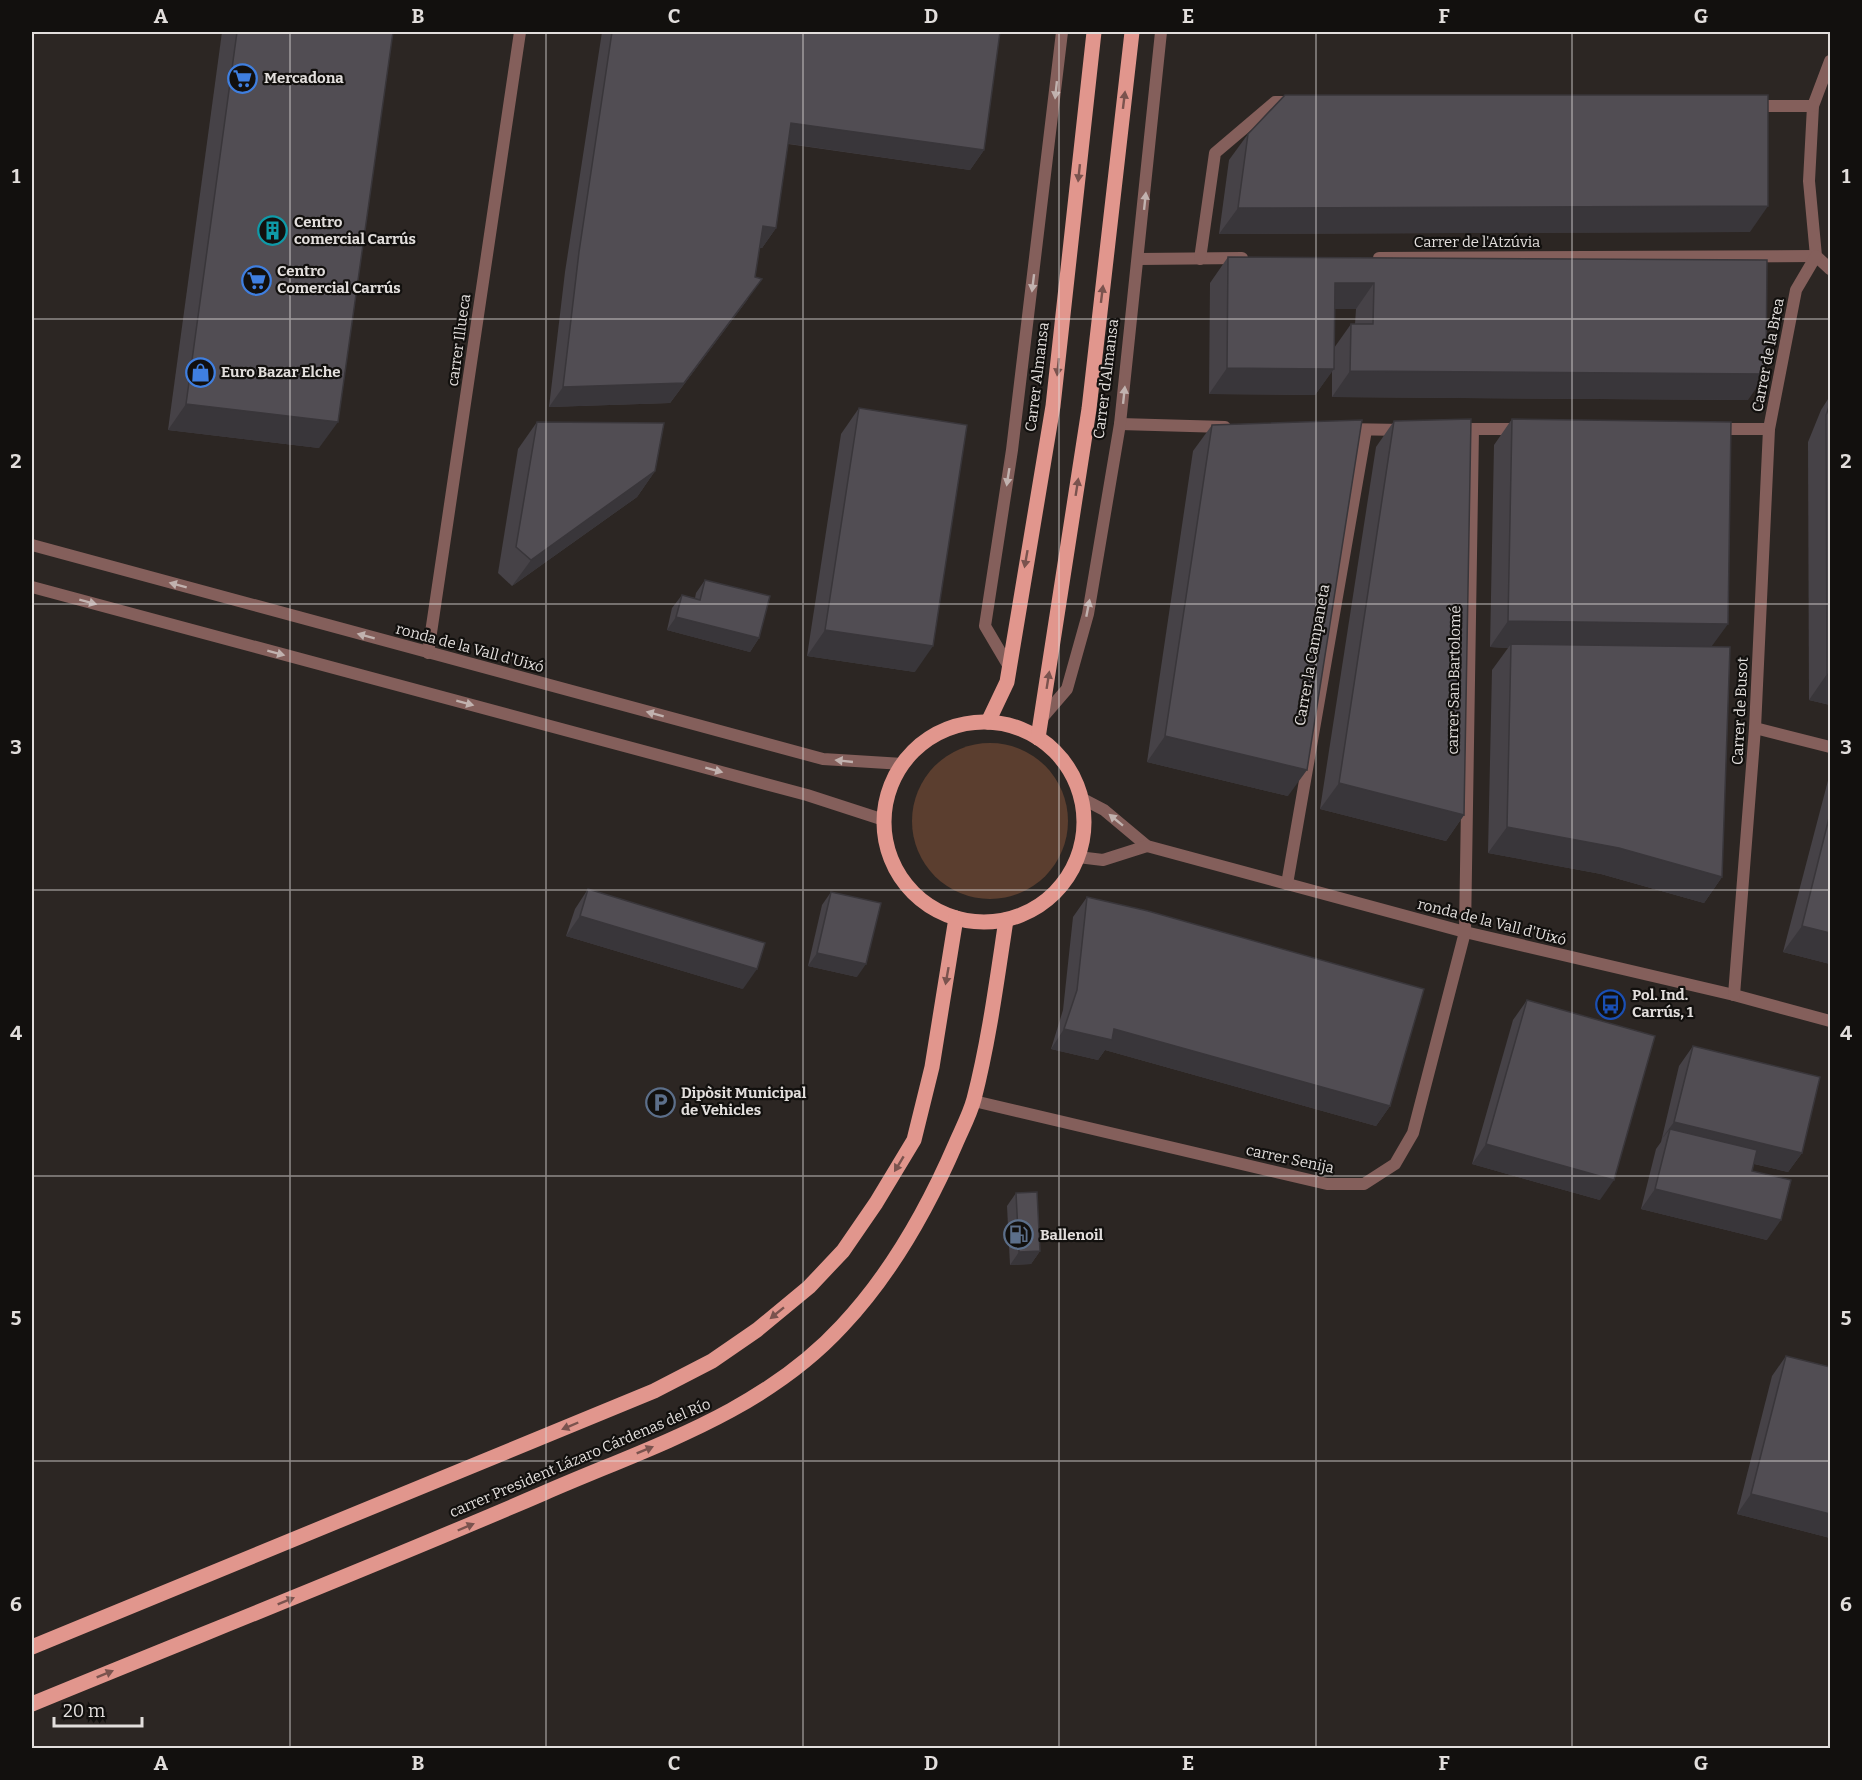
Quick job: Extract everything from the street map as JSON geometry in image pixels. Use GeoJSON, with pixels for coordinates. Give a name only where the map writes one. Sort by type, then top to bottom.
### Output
{"type":"FeatureCollection","features":[{"type":"Feature","properties":{"kind":"main road","name":"Carrer Almansa"},"geometry":{"type":"LineString","coordinates":[[988,722],[1006,682],[1053,406],[1094,32]]}},
{"type":"Feature","properties":{"kind":"main road","name":"Carrer d'Almansa"},"geometry":{"type":"LineString","coordinates":[[1038,738],[1089,409],[1132,32]]}},
{"type":"Feature","properties":{"kind":"main road"},"geometry":{"type":"LineString","coordinates":[[988,722],[1008,724],[1038,738],[1057,754],[1074,778],[1081,798],[1084,819],[1078,857],[1066,881],[1042,903],[1006,920],[969,921],[956,918],[926,904],[908,888],[893,865],[886,845],[884,820],[886,800],[903,764],[918,747],[944,730],[962,724],[988,722]]}},
{"type":"Feature","properties":{"kind":"main road"},"geometry":{"type":"LineString","coordinates":[[32,1647],[654,1391],[712,1361],[757,1330],[809,1287],[843,1251],[914,1140],[932,1067],[956,918]]}},
{"type":"Feature","properties":{"kind":"main road","name":"carrer President Lázaro Cárdenas del Río"},"geometry":{"type":"LineString","coordinates":[[32,1704],[409,1551],[703,1427],[752,1400],[795,1369],[842,1326],[883,1274],[913,1231],[945,1167],[974,1101],[1006,920]]}},
{"type":"Feature","properties":{"kind":"street","name":"carrer Illueca"},"geometry":{"type":"LineString","coordinates":[[428,652],[520,32]]}},
{"type":"Feature","properties":{"kind":"street"},"geometry":{"type":"LineString","coordinates":[[1008,665],[985,626],[1012,450],[1062,32]]}},
{"type":"Feature","properties":{"kind":"street","name":"Carrer d'Almansa"},"geometry":{"type":"LineString","coordinates":[[1042,718],[1067,689],[1088,614],[1120,424],[1161,32]]}},
{"type":"Feature","properties":{"kind":"street"},"geometry":{"type":"LineString","coordinates":[[1830,61],[1813,106],[1809,181],[1816,256],[1830,269]]}},
{"type":"Feature","properties":{"kind":"street"},"geometry":{"type":"LineString","coordinates":[[1200,259],[1215,153],[1275,102],[1311,103]]}},
{"type":"Feature","properties":{"kind":"street"},"geometry":{"type":"LineString","coordinates":[[1741,106],[1813,106]]}},
{"type":"Feature","properties":{"kind":"street","name":"Carrer de l'Atzúvia"},"geometry":{"type":"LineString","coordinates":[[1368,258],[1816,256]]}},
{"type":"Feature","properties":{"kind":"street","name":"Carrer de la Brea"},"geometry":{"type":"LineString","coordinates":[[1769,429],[1796,290],[1816,256]]}},
{"type":"Feature","properties":{"kind":"street"},"geometry":{"type":"LineString","coordinates":[[1139,259],[1260,258]]}},
{"type":"Feature","properties":{"kind":"street"},"geometry":{"type":"LineString","coordinates":[[1120,424],[1237,427]]}},
{"type":"Feature","properties":{"kind":"street"},"geometry":{"type":"LineString","coordinates":[[1331,429],[1414,429]]}},
{"type":"Feature","properties":{"kind":"street"},"geometry":{"type":"LineString","coordinates":[[1449,429],[1532,429]]}},
{"type":"Feature","properties":{"kind":"street","name":"carrer San Bartolomé"},"geometry":{"type":"LineString","coordinates":[[1466,932],[1473,429]]}},
{"type":"Feature","properties":{"kind":"street"},"geometry":{"type":"LineString","coordinates":[[1698,429],[1769,429]]}},
{"type":"Feature","properties":{"kind":"street","name":"Carrer de Busot"},"geometry":{"type":"LineString","coordinates":[[1734,995],[1755,728],[1769,429]]}},
{"type":"Feature","properties":{"kind":"street","name":"Carrer la Campaneta"},"geometry":{"type":"LineString","coordinates":[[1287,884],[1366,430]]}},
{"type":"Feature","properties":{"kind":"street","name":"ronda de la Vall d'Uixó"},"geometry":{"type":"LineString","coordinates":[[32,545],[823,759],[903,764]]}},
{"type":"Feature","properties":{"kind":"street"},"geometry":{"type":"LineString","coordinates":[[32,587],[807,795],[884,820]]}},
{"type":"Feature","properties":{"kind":"street"},"geometry":{"type":"LineString","coordinates":[[1755,728],[1830,747]]}},
{"type":"Feature","properties":{"kind":"street","name":"ronda de la Vall d'Uixó"},"geometry":{"type":"LineString","coordinates":[[1081,798],[1104,810],[1147,846],[1466,932],[1734,995],[1830,1021]]}},
{"type":"Feature","properties":{"kind":"street"},"geometry":{"type":"LineString","coordinates":[[1078,857],[1103,860],[1147,846]]}},
{"type":"Feature","properties":{"kind":"street","name":"carrer Senija"},"geometry":{"type":"LineString","coordinates":[[974,1101],[1327,1184],[1364,1184],[1395,1164],[1413,1133],[1466,932]]}},
{"type":"Feature","properties":{"kind":"shaded area"},"geometry":{"type":"Polygon","coordinates":[[[990,743],[1020,749],[1045,766],[1062,791],[1068,821],[1062,851],[1045,876],[1020,893],[990,899],[960,893],[935,876],[918,851],[912,821],[918,791],[935,766],[960,749],[990,743]]]}},
{"type":"Feature","properties":{"kind":"building","name":"Centro comercial Carrús"},"geometry":{"type":"Polygon","coordinates":[[[237,32],[393,32],[338,422],[186,404],[237,32]]]}},
{"type":"Feature","properties":{"kind":"building"},"geometry":{"type":"Polygon","coordinates":[[[612,32],[1000,32],[984,150],[791,123],[776,228],[763,226],[755,277],[762,279],[684,383],[563,387],[579,252],[612,32]]]}},
{"type":"Feature","properties":{"kind":"building"},"geometry":{"type":"Polygon","coordinates":[[[1285,95],[1768,95],[1768,206],[1238,208],[1248,134],[1285,95]]]}},
{"type":"Feature","properties":{"kind":"building"},"geometry":{"type":"Polygon","coordinates":[[[1228,257],[1767,260],[1766,374],[1350,371],[1351,324],[1373,324],[1374,283],[1335,283],[1334,369],[1227,368],[1228,257]]]}},
{"type":"Feature","properties":{"kind":"building"},"geometry":{"type":"Polygon","coordinates":[[[1830,404],[1830,675],[1827,674],[1826,415],[1830,404]]]}},
{"type":"Feature","properties":{"kind":"building"},"geometry":{"type":"Polygon","coordinates":[[[859,408],[967,425],[933,646],[825,630],[859,408]]]}},
{"type":"Feature","properties":{"kind":"building"},"geometry":{"type":"Polygon","coordinates":[[[1471,419],[1464,815],[1339,783],[1394,421],[1471,419]]]}},
{"type":"Feature","properties":{"kind":"building"},"geometry":{"type":"Polygon","coordinates":[[[1512,419],[1731,422],[1728,624],[1508,621],[1512,419]]]}},
{"type":"Feature","properties":{"kind":"building"},"geometry":{"type":"Polygon","coordinates":[[[1362,420],[1307,770],[1165,736],[1212,425],[1362,420]]]}},
{"type":"Feature","properties":{"kind":"building"},"geometry":{"type":"Polygon","coordinates":[[[537,422],[664,423],[655,471],[531,560],[516,547],[537,422]]]}},
{"type":"Feature","properties":{"kind":"building"},"geometry":{"type":"Polygon","coordinates":[[[705,580],[770,596],[759,638],[676,617],[682,595],[700,600],[705,580]]]}},
{"type":"Feature","properties":{"kind":"building"},"geometry":{"type":"Polygon","coordinates":[[[1511,644],[1730,647],[1722,877],[1619,848],[1507,827],[1511,644]]]}},
{"type":"Feature","properties":{"kind":"building"},"geometry":{"type":"Polygon","coordinates":[[[1830,814],[1830,933],[1802,926],[1830,814]]]}},
{"type":"Feature","properties":{"kind":"building"},"geometry":{"type":"Polygon","coordinates":[[[588,889],[765,943],[757,969],[580,916],[588,889]]]}},
{"type":"Feature","properties":{"kind":"building"},"geometry":{"type":"Polygon","coordinates":[[[831,892],[881,903],[866,964],[817,953],[831,892]]]}},
{"type":"Feature","properties":{"kind":"building"},"geometry":{"type":"Polygon","coordinates":[[[1087,897],[1148,911],[1424,989],[1390,1106],[1114,1029],[1112,1040],[1064,1029],[1077,990],[1087,897]]]}},
{"type":"Feature","properties":{"kind":"building"},"geometry":{"type":"Polygon","coordinates":[[[1527,1000],[1655,1036],[1614,1180],[1486,1144],[1527,1000]]]}},
{"type":"Feature","properties":{"kind":"building"},"geometry":{"type":"Polygon","coordinates":[[[1693,1046],[1820,1077],[1802,1153],[1674,1122],[1693,1046]]]}},
{"type":"Feature","properties":{"kind":"building"},"geometry":{"type":"Polygon","coordinates":[[[1670,1129],[1757,1150],[1752,1171],[1791,1180],[1781,1220],[1655,1189],[1670,1129]]]}},
{"type":"Feature","properties":{"kind":"building"},"geometry":{"type":"Polygon","coordinates":[[[1037,1192],[1040,1251],[1019,1252],[1016,1193],[1037,1192]]]}},
{"type":"Feature","properties":{"kind":"building"},"geometry":{"type":"Polygon","coordinates":[[[1786,1356],[1830,1367],[1830,1514],[1751,1494],[1786,1356]]]}},
{"type":"Feature","properties":{"kind":"place","name":"Mercadona"},"geometry":{"type":"Point","coordinates":[243,78]}},
{"type":"Feature","properties":{"kind":"place","name":"Centro comercial Carrús"},"geometry":{"type":"Point","coordinates":[273,231]}},
{"type":"Feature","properties":{"kind":"place","name":"Centro Comercial Carrús"},"geometry":{"type":"Point","coordinates":[256,280]}},
{"type":"Feature","properties":{"kind":"place","name":"Euro Bazar Elche"},"geometry":{"type":"Point","coordinates":[200,372]}},
{"type":"Feature","properties":{"kind":"place","name":"Pol. Ind. Carrús, 1"},"geometry":{"type":"Point","coordinates":[1611,1004]}},
{"type":"Feature","properties":{"kind":"place","name":"Dipòsit Municipal de Vehicles"},"geometry":{"type":"Point","coordinates":[660,1102]}},
{"type":"Feature","properties":{"kind":"place","name":"Ballenoil"},"geometry":{"type":"Point","coordinates":[1019,1235]}}]}
